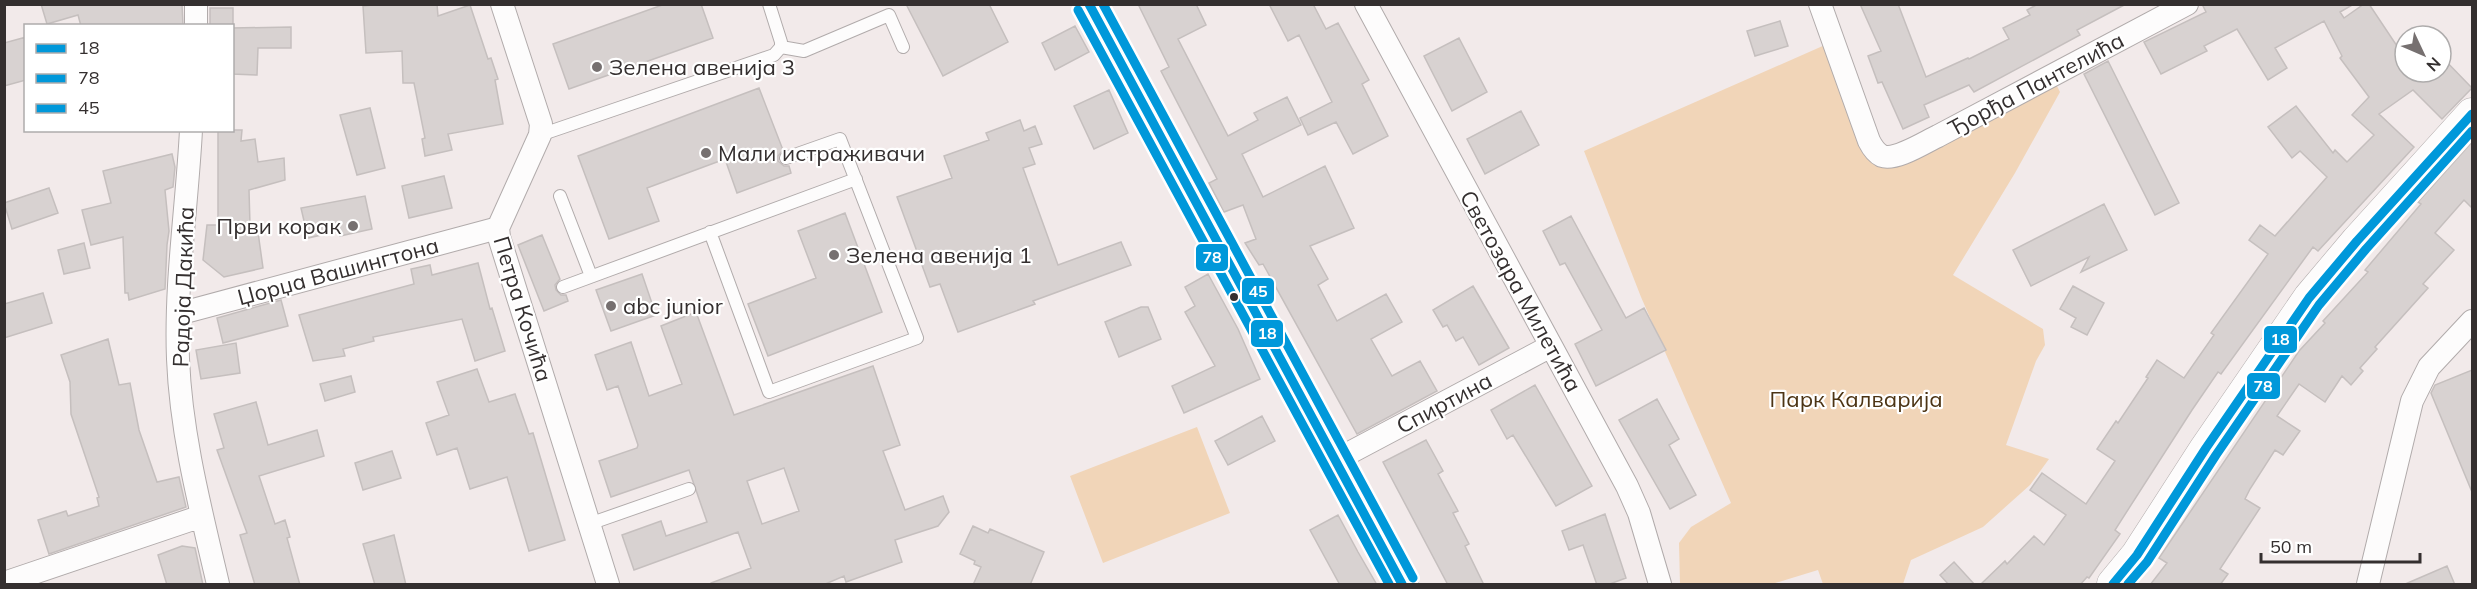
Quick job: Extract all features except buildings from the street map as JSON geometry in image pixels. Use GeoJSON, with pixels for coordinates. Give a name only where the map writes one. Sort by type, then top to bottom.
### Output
{"type":"FeatureCollection","features":[{"type":"Feature","properties":{"kind":"main road"},"geometry":{"type":"LineString","coordinates":[[1089,4],[1402,585]]}},
{"type":"Feature","properties":{"kind":"main road"},"geometry":{"type":"LineString","coordinates":[[2113,585],[2137,555],[2206,448],[2309,298],[2357,241],[2472,114]]}},
{"type":"Feature","properties":{"kind":"street"},"geometry":{"type":"LineString","coordinates":[[196,4],[196,24]]}},
{"type":"Feature","properties":{"kind":"street","name":"Светозара Милетића"},"geometry":{"type":"LineString","coordinates":[[1366,4],[1627,486],[1639,513],[1660,585]]}},
{"type":"Feature","properties":{"kind":"street","name":"Ђорђа Пантелића"},"geometry":{"type":"LineString","coordinates":[[1820,4],[1862,125],[1876,152],[1889,157],[1914,148],[2187,4]]}},
{"type":"Feature","properties":{"kind":"street"},"geometry":{"type":"LineString","coordinates":[[508,6],[540,115],[540,135]]}},
{"type":"Feature","properties":{"kind":"street","name":"Радоја Дакића"},"geometry":{"type":"LineString","coordinates":[[191,132],[178,314],[178,363],[185,425],[218,585]]}},
{"type":"Feature","properties":{"kind":"street","name":"Петра Кочића"},"geometry":{"type":"LineString","coordinates":[[540,135],[498,228],[501,246],[608,585]]}},
{"type":"Feature","properties":{"kind":"street","name":"Џорџа Вашингтона"},"geometry":{"type":"LineString","coordinates":[[178,314],[498,228]]}},
{"type":"Feature","properties":{"kind":"street"},"geometry":{"type":"LineString","coordinates":[[2368,585],[2412,401],[2429,367],[2472,321]]}},
{"type":"Feature","properties":{"kind":"street","name":"Спиртина"},"geometry":{"type":"LineString","coordinates":[[1336,460],[1551,346]]}},
{"type":"Feature","properties":{"kind":"street"},"geometry":{"type":"LineString","coordinates":[[4,583],[202,516]]}},
{"type":"Feature","properties":{"kind":"lane"},"geometry":{"type":"LineString","coordinates":[[540,135],[774,55],[781,47],[769,4]]}},
{"type":"Feature","properties":{"kind":"lane"},"geometry":{"type":"LineString","coordinates":[[781,47],[804,51],[889,15],[903,46]]}},
{"type":"Feature","properties":{"kind":"lane"},"geometry":{"type":"LineString","coordinates":[[710,232],[769,393],[917,338],[840,139],[786,158]]}},
{"type":"Feature","properties":{"kind":"lane"},"geometry":{"type":"LineString","coordinates":[[563,287],[856,179]]}},
{"type":"Feature","properties":{"kind":"lane"},"geometry":{"type":"LineString","coordinates":[[560,196],[591,276]]}},
{"type":"Feature","properties":{"kind":"lane"},"geometry":{"type":"LineString","coordinates":[[589,524],[689,489]]}},
{"type":"Feature","properties":{"kind":"green space","name":"Парк Калварија"},"geometry":{"type":"Polygon","coordinates":[[[1834,41],[1882,156],[2046,77],[2057,86],[2060,92],[2015,173],[1953,275],[2043,329],[2045,345],[2036,361],[2006,445],[2049,459],[2030,485],[1983,527],[1911,560],[1903,584],[1823,584],[1818,570],[1772,584],[1680,584],[1679,543],[1691,527],[1731,503],[1641,297],[1584,151],[1834,41]]]}},
{"type":"Feature","properties":{"kind":"green space"},"geometry":{"type":"Polygon","coordinates":[[[1197,427],[1230,513],[1103,563],[1070,476],[1197,427]]]}},
{"type":"Feature","properties":{"kind":"transit line","name":"18"},"geometry":{"type":"LineString","coordinates":[[1089,4],[1402,584]]}},
{"type":"Feature","properties":{"kind":"transit line","name":"45"},"geometry":{"type":"LineString","coordinates":[[1103,4],[1413,578]]}},
{"type":"Feature","properties":{"kind":"transit line","name":"78"},"geometry":{"type":"LineString","coordinates":[[1078,10],[1389,584]]}},
{"type":"Feature","properties":{"kind":"transit line","name":"18"},"geometry":{"type":"LineString","coordinates":[[2113,584],[2137,555],[2206,448],[2309,298],[2357,241],[2472,114]]}},
{"type":"Feature","properties":{"kind":"transit line","name":"78"},"geometry":{"type":"LineString","coordinates":[[2128,584],[2147,562],[2216,455],[2319,305],[2472,131]]}},
{"type":"Feature","properties":{"kind":"place","name":"Зелена авенија 3"},"geometry":{"type":"Point","coordinates":[597,67]}},
{"type":"Feature","properties":{"kind":"place","name":"Мали истраживачи"},"geometry":{"type":"Point","coordinates":[706,153]}},
{"type":"Feature","properties":{"kind":"place","name":"Први корак"},"geometry":{"type":"Point","coordinates":[353,226]}},
{"type":"Feature","properties":{"kind":"place","name":"Зелена авенија 1"},"geometry":{"type":"Point","coordinates":[834,255]}},
{"type":"Feature","properties":{"kind":"place","name":"abc junior"},"geometry":{"type":"Point","coordinates":[611,306]}}]}
